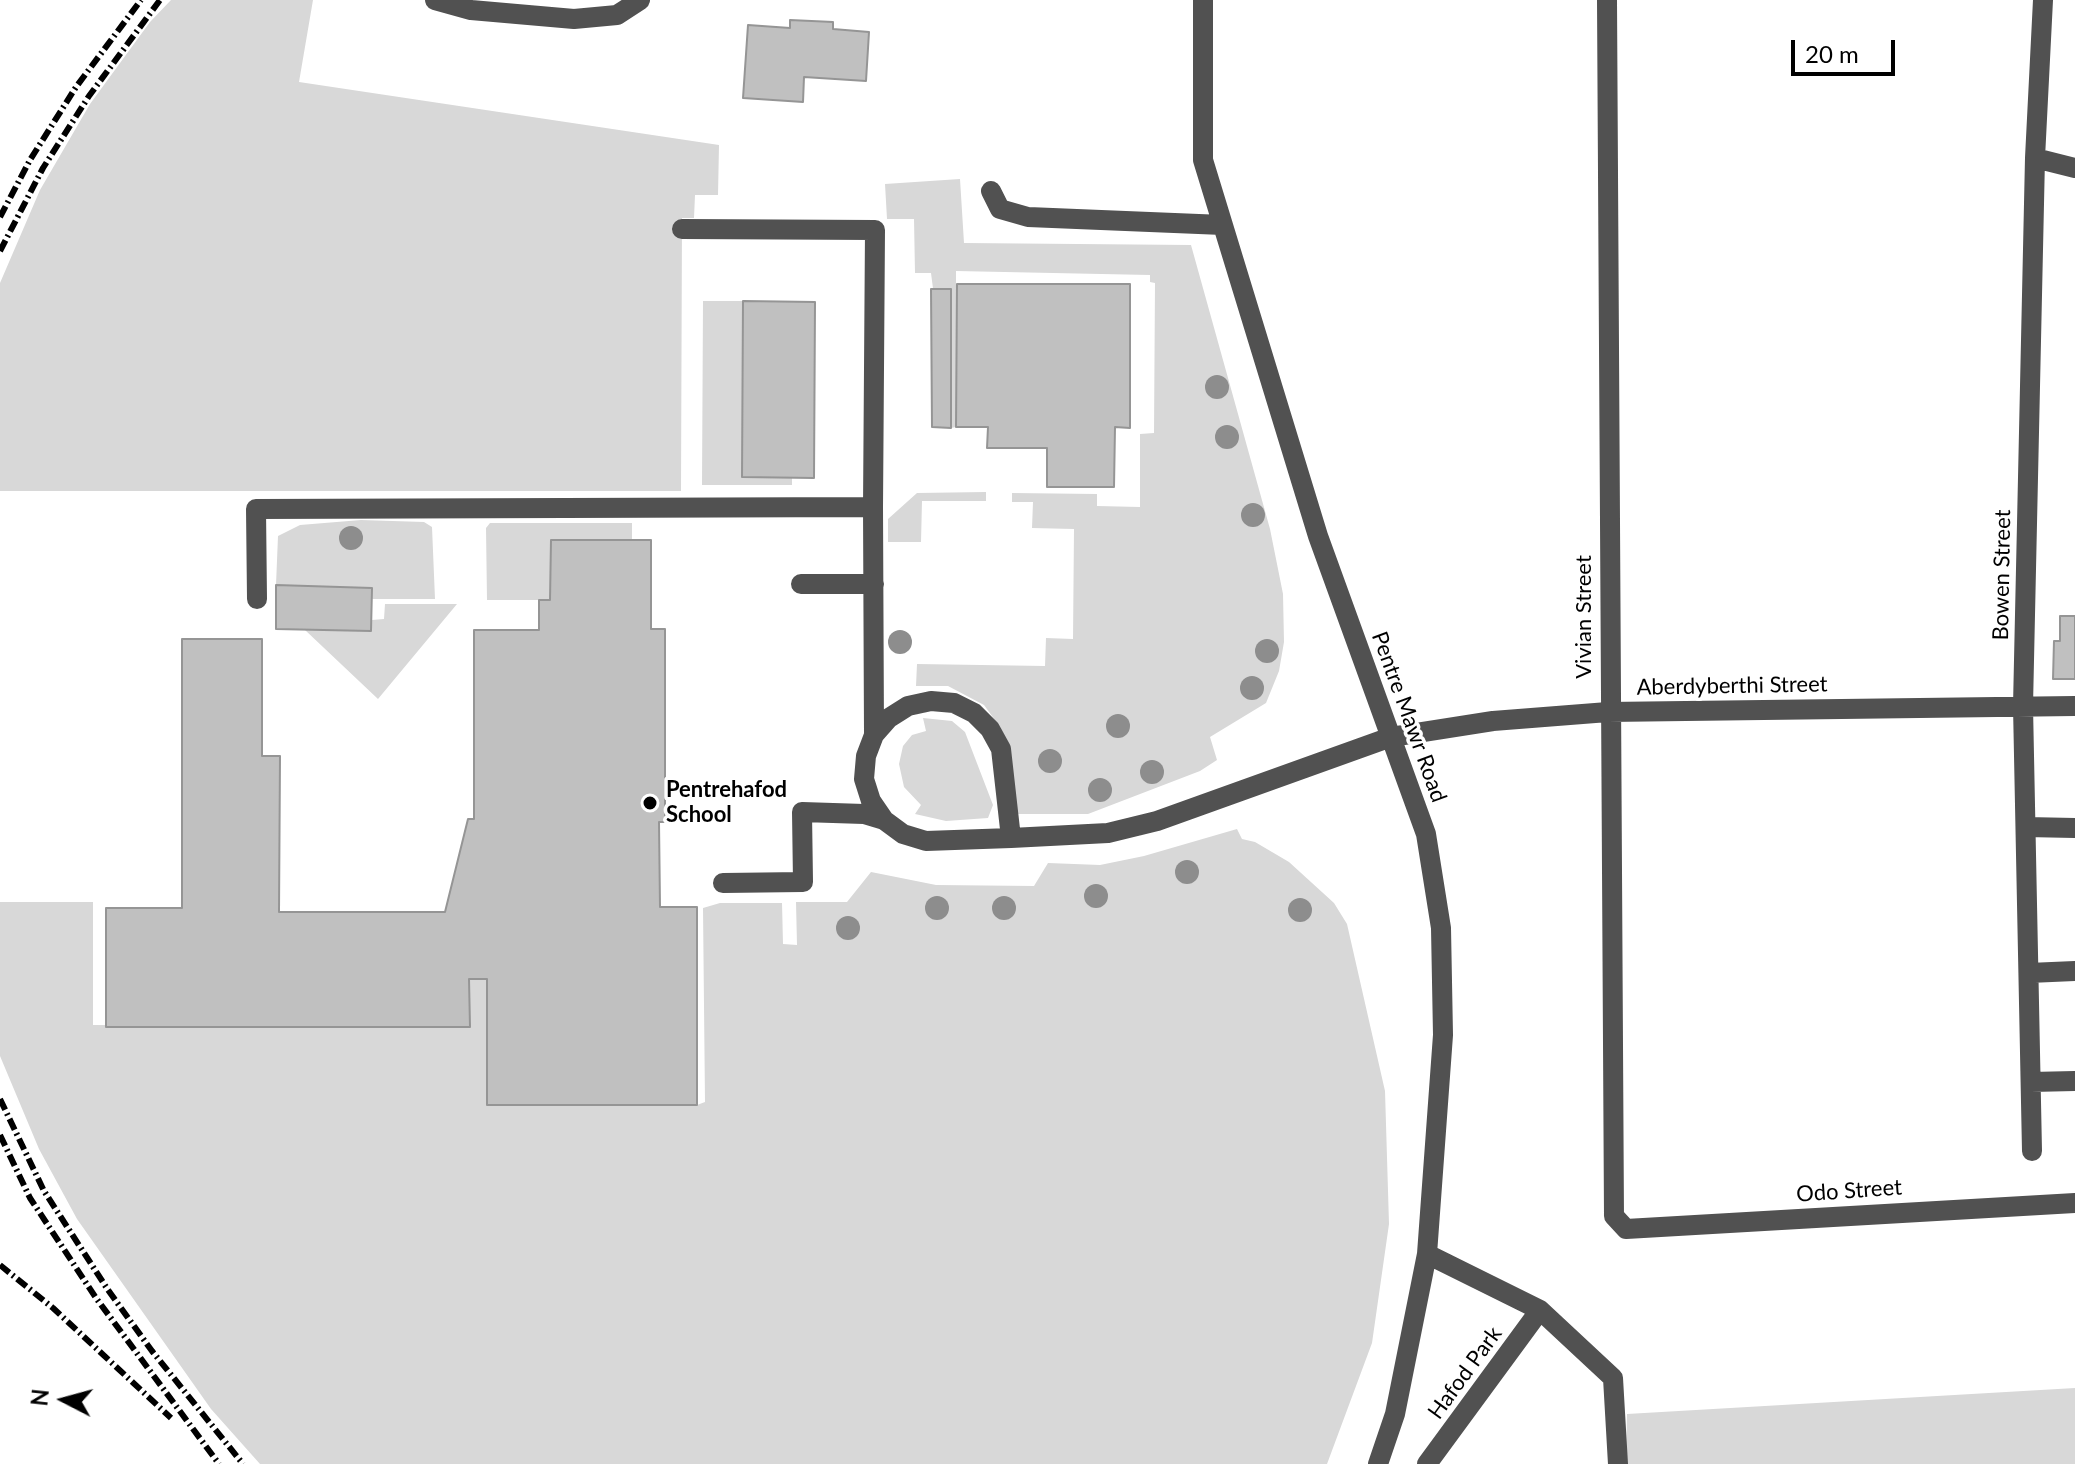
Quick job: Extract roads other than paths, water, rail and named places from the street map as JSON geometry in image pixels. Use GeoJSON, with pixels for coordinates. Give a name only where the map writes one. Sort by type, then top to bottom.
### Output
{"type":"FeatureCollection","features":[{"type":"Feature","properties":{"kind":"street"},"geometry":{"type":"LineString","coordinates":[[435,0],[471,10],[574,19],[617,15],[640,0]]}},
{"type":"Feature","properties":{"kind":"street","name":"Pentre Mawr Road"},"geometry":{"type":"LineString","coordinates":[[1203,0],[1203,160],[1318,536],[1426,834],[1441,928],[1443,1035],[1427,1254],[1395,1414],[1378,1464]]}},
{"type":"Feature","properties":{"kind":"street","name":"Vivian Street"},"geometry":{"type":"LineString","coordinates":[[1607,0],[1608,712],[1614,1216],[1626,1229]]}},
{"type":"Feature","properties":{"kind":"street","name":"Bowen Street"},"geometry":{"type":"LineString","coordinates":[[2032,1151],[2023,706],[2035,158],[2043,0]]}},
{"type":"Feature","properties":{"kind":"street"},"geometry":{"type":"LineString","coordinates":[[2035,158],[2075,168]]}},
{"type":"Feature","properties":{"kind":"street"},"geometry":{"type":"LineString","coordinates":[[991,191],[1000,209],[1028,217],[1223,225]]}},
{"type":"Feature","properties":{"kind":"street"},"geometry":{"type":"LineString","coordinates":[[682,229],[875,230],[874,735]]}},
{"type":"Feature","properties":{"kind":"street"},"geometry":{"type":"LineString","coordinates":[[257,599],[256,509],[873,507]]}},
{"type":"Feature","properties":{"kind":"street"},"geometry":{"type":"LineString","coordinates":[[801,584],[874,584]]}},
{"type":"Feature","properties":{"kind":"street"},"geometry":{"type":"LineString","coordinates":[[931,701],[954,703],[974,713],[990,729],[1001,749],[1011,838],[926,841],[903,834],[884,820],[871,801],[864,779],[866,756],[874,735],[889,718],[908,706],[931,701]]}},
{"type":"Feature","properties":{"kind":"street","name":"Aberdyberthi Street"},"geometry":{"type":"LineString","coordinates":[[1011,838],[1108,833],[1157,821],[1391,737],[1493,721],[1608,712],[2075,706]]}},
{"type":"Feature","properties":{"kind":"street"},"geometry":{"type":"LineString","coordinates":[[723,883],[803,882],[802,812],[864,814],[884,820]]}},
{"type":"Feature","properties":{"kind":"street"},"geometry":{"type":"LineString","coordinates":[[2026,827],[2075,828]]}},
{"type":"Feature","properties":{"kind":"street"},"geometry":{"type":"LineString","coordinates":[[2029,973],[2075,971]]}},
{"type":"Feature","properties":{"kind":"street"},"geometry":{"type":"LineString","coordinates":[[2031,1082],[2075,1081]]}},
{"type":"Feature","properties":{"kind":"street","name":"Odo Street"},"geometry":{"type":"LineString","coordinates":[[1626,1229],[2075,1203]]}},
{"type":"Feature","properties":{"kind":"street"},"geometry":{"type":"LineString","coordinates":[[1427,1254],[1540,1310],[1613,1378],[1618,1464]]}},
{"type":"Feature","properties":{"kind":"street","name":"Hafod Park"},"geometry":{"type":"LineString","coordinates":[[1427,1464],[1540,1310]]}},
{"type":"Feature","properties":{"kind":"railway"},"geometry":{"type":"LineString","coordinates":[[0,217],[30,160],[76,87],[141,0]]}},
{"type":"Feature","properties":{"kind":"railway"},"geometry":{"type":"LineString","coordinates":[[0,251],[43,168],[89,96],[160,0]]}},
{"type":"Feature","properties":{"kind":"railway"},"geometry":{"type":"LineString","coordinates":[[0,1099],[44,1191],[108,1290],[152,1351],[243,1464]]}},
{"type":"Feature","properties":{"kind":"railway"},"geometry":{"type":"LineString","coordinates":[[0,1135],[30,1198],[96,1298],[219,1464]]}},
{"type":"Feature","properties":{"kind":"railway"},"geometry":{"type":"LineString","coordinates":[[0,1265],[53,1308],[171,1418]]}},
{"type":"Feature","properties":{"kind":"place","name":"Pentrehafod School"},"geometry":{"type":"Point","coordinates":[650,803]}}]}
